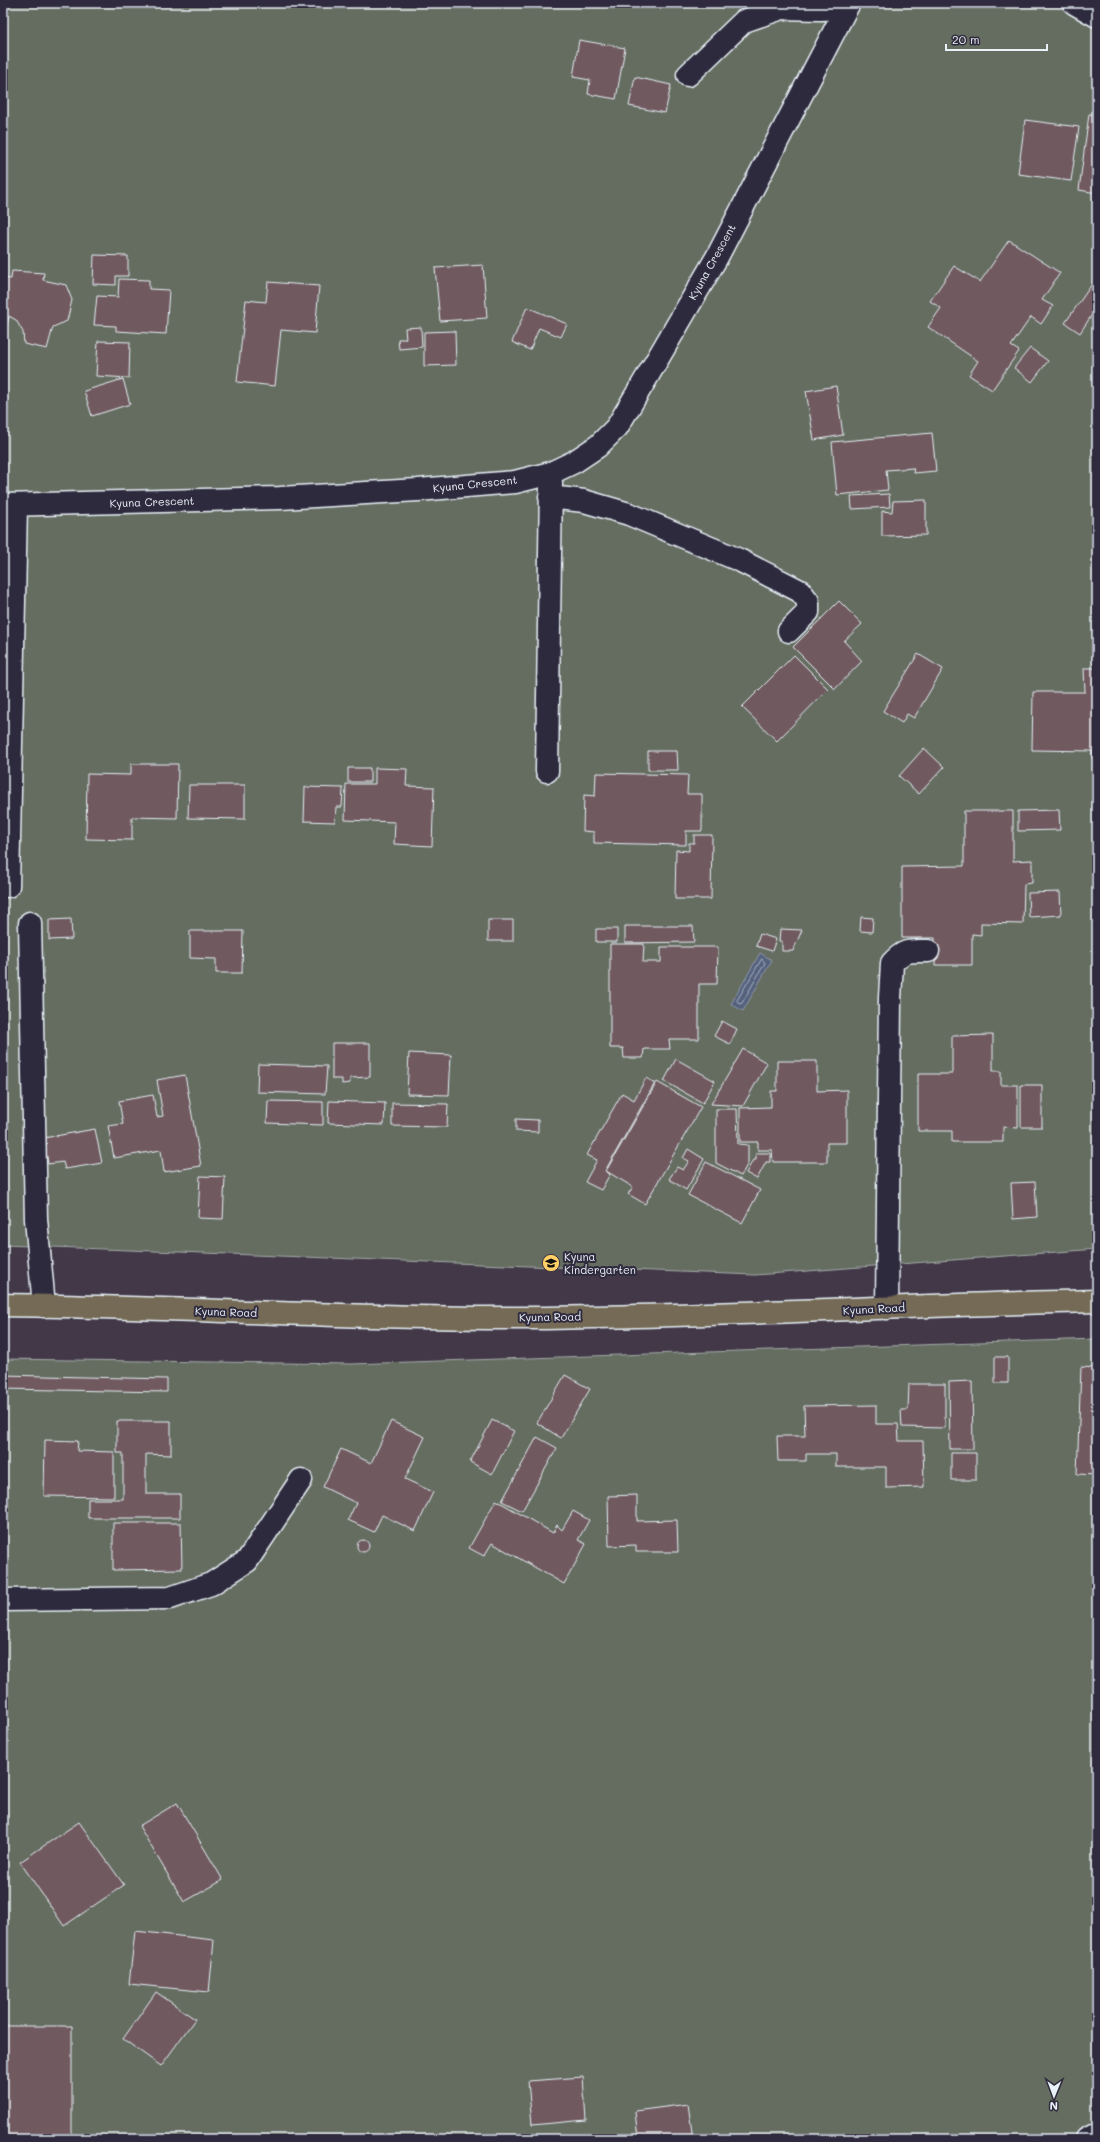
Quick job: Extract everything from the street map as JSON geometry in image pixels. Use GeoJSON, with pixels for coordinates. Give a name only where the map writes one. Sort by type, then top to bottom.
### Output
{"type":"FeatureCollection","features":[{"type":"Feature","properties":{"kind":"main road","name":"Kyuna Road"},"geometry":{"type":"LineString","coordinates":[[3,1305],[304,1315],[535,1318],[1097,1301]]}},
{"type":"Feature","properties":{"kind":"street"},"geometry":{"type":"LineString","coordinates":[[1074,3],[1097,16]]}},
{"type":"Feature","properties":{"kind":"street"},"geometry":{"type":"LineString","coordinates":[[688,75],[744,21],[782,8],[820,9],[847,5]]}},
{"type":"Feature","properties":{"kind":"street","name":"Kyuna Crescent"},"geometry":{"type":"LineString","coordinates":[[10,505],[280,498],[515,482],[551,473],[574,462],[598,446],[617,427],[717,257],[847,5]]}},
{"type":"Feature","properties":{"kind":"street"},"geometry":{"type":"LineString","coordinates":[[547,771],[551,473]]}},
{"type":"Feature","properties":{"kind":"street"},"geometry":{"type":"LineString","coordinates":[[550,497],[584,501],[629,514],[739,560],[800,591],[808,601],[808,612],[788,631]]}},
{"type":"Feature","properties":{"kind":"street"},"geometry":{"type":"LineString","coordinates":[[8,886],[10,505]]}},
{"type":"Feature","properties":{"kind":"street"},"geometry":{"type":"LineString","coordinates":[[30,923],[36,1219],[44,1306]]}},
{"type":"Feature","properties":{"kind":"street"},"geometry":{"type":"LineString","coordinates":[[887,1308],[890,998],[892,962],[900,954],[908,951],[928,952]]}},
{"type":"Feature","properties":{"kind":"street"},"geometry":{"type":"LineString","coordinates":[[3,1600],[170,1598],[211,1584],[247,1561],[301,1480]]}},
{"type":"Feature","properties":{"kind":"street"},"geometry":{"type":"LineString","coordinates":[[1087,2139],[1097,2134]]}},
{"type":"Feature","properties":{"kind":"shaded area"},"geometry":{"type":"Polygon","coordinates":[[[3,3],[1097,3],[1097,1249],[755,1275],[3,1245],[3,3]]]}},
{"type":"Feature","properties":{"kind":"shaded area"},"geometry":{"type":"Polygon","coordinates":[[[1097,1339],[1097,2139],[3,2139],[3,1359],[351,1364],[1097,1339]]]}},
{"type":"Feature","properties":{"kind":"water"},"geometry":{"type":"Polygon","coordinates":[[[760,953],[772,960],[743,1011],[731,1004],[760,953]]]}},
{"type":"Feature","properties":{"kind":"building"},"geometry":{"type":"Polygon","coordinates":[[[579,40],[625,48],[616,99],[588,94],[590,80],[573,77],[579,40]]]}},
{"type":"Feature","properties":{"kind":"building"},"geometry":{"type":"Polygon","coordinates":[[[635,77],[671,85],[665,113],[629,106],[635,77]]]}},
{"type":"Feature","properties":{"kind":"building"},"geometry":{"type":"Polygon","coordinates":[[[1089,114],[1097,115],[1097,193],[1079,190],[1089,114]]]}},
{"type":"Feature","properties":{"kind":"building"},"geometry":{"type":"Polygon","coordinates":[[[1025,120],[1079,127],[1071,181],[1018,174],[1025,120]]]}},
{"type":"Feature","properties":{"kind":"building"},"geometry":{"type":"Polygon","coordinates":[[[1009,240],[1060,273],[1042,300],[1053,306],[1041,324],[1031,317],[1011,346],[1019,351],[992,390],[969,375],[978,361],[928,327],[941,308],[930,301],[954,266],[980,282],[1009,240]]]}},
{"type":"Feature","properties":{"kind":"building"},"geometry":{"type":"Polygon","coordinates":[[[94,255],[128,256],[128,276],[116,276],[116,285],[93,284],[94,255]]]}},
{"type":"Feature","properties":{"kind":"building"},"geometry":{"type":"Polygon","coordinates":[[[483,265],[487,318],[440,321],[435,268],[483,265]]]}},
{"type":"Feature","properties":{"kind":"building"},"geometry":{"type":"Polygon","coordinates":[[[12,271],[44,273],[43,280],[66,285],[72,300],[67,321],[53,327],[47,349],[24,344],[23,332],[16,320],[9,316],[3,346],[3,278],[11,279],[12,271]]]}},
{"type":"Feature","properties":{"kind":"building"},"geometry":{"type":"Polygon","coordinates":[[[119,279],[149,280],[149,289],[169,290],[166,334],[116,331],[116,326],[94,325],[97,296],[118,297],[119,279]]]}},
{"type":"Feature","properties":{"kind":"building"},"geometry":{"type":"Polygon","coordinates":[[[268,282],[319,286],[315,333],[281,330],[275,386],[237,382],[246,300],[266,302],[268,282]]]}},
{"type":"Feature","properties":{"kind":"building"},"geometry":{"type":"Polygon","coordinates":[[[1092,284],[1097,287],[1097,307],[1080,333],[1065,323],[1092,284]]]}},
{"type":"Feature","properties":{"kind":"building"},"geometry":{"type":"Polygon","coordinates":[[[527,307],[567,324],[561,337],[539,328],[530,350],[512,342],[527,307]]]}},
{"type":"Feature","properties":{"kind":"building"},"geometry":{"type":"Polygon","coordinates":[[[421,327],[422,347],[399,349],[398,339],[406,339],[405,328],[421,327]]]}},
{"type":"Feature","properties":{"kind":"building"},"geometry":{"type":"Polygon","coordinates":[[[455,331],[456,365],[424,366],[424,332],[455,331]]]}},
{"type":"Feature","properties":{"kind":"building"},"geometry":{"type":"Polygon","coordinates":[[[98,341],[130,342],[129,378],[96,376],[98,341]]]}},
{"type":"Feature","properties":{"kind":"building"},"geometry":{"type":"Polygon","coordinates":[[[1030,348],[1048,361],[1032,382],[1014,368],[1030,348]]]}},
{"type":"Feature","properties":{"kind":"building"},"geometry":{"type":"Polygon","coordinates":[[[123,379],[130,404],[92,416],[84,391],[123,379]]]}},
{"type":"Feature","properties":{"kind":"building"},"geometry":{"type":"Polygon","coordinates":[[[836,386],[843,435],[814,440],[806,391],[836,386]]]}},
{"type":"Feature","properties":{"kind":"building"},"geometry":{"type":"Polygon","coordinates":[[[932,433],[936,471],[914,473],[913,468],[886,470],[888,490],[837,495],[832,442],[932,433]]]}},
{"type":"Feature","properties":{"kind":"building"},"geometry":{"type":"Polygon","coordinates":[[[889,494],[890,507],[852,509],[851,496],[889,494]]]}},
{"type":"Feature","properties":{"kind":"building"},"geometry":{"type":"Polygon","coordinates":[[[926,500],[926,535],[882,536],[882,511],[892,512],[893,501],[926,500]]]}},
{"type":"Feature","properties":{"kind":"building"},"geometry":{"type":"Polygon","coordinates":[[[839,601],[862,624],[844,641],[862,661],[835,689],[793,647],[839,601]]]}},
{"type":"Feature","properties":{"kind":"building"},"geometry":{"type":"Polygon","coordinates":[[[918,654],[943,669],[914,718],[907,714],[902,723],[883,711],[918,654]]]}},
{"type":"Feature","properties":{"kind":"building"},"geometry":{"type":"Polygon","coordinates":[[[794,655],[828,689],[777,741],[742,707],[794,655]]]}},
{"type":"Feature","properties":{"kind":"building"},"geometry":{"type":"Polygon","coordinates":[[[1084,668],[1097,668],[1097,758],[1092,758],[1092,751],[1032,750],[1033,692],[1085,692],[1084,668]]]}},
{"type":"Feature","properties":{"kind":"building"},"geometry":{"type":"Polygon","coordinates":[[[924,748],[944,767],[919,794],[899,776],[924,748]]]}},
{"type":"Feature","properties":{"kind":"building"},"geometry":{"type":"Polygon","coordinates":[[[648,751],[677,751],[678,770],[648,770],[648,751]]]}},
{"type":"Feature","properties":{"kind":"building"},"geometry":{"type":"Polygon","coordinates":[[[131,764],[178,764],[177,818],[132,817],[132,840],[86,839],[87,774],[131,775],[131,764]]]}},
{"type":"Feature","properties":{"kind":"building"},"geometry":{"type":"Polygon","coordinates":[[[348,768],[370,768],[370,782],[348,782],[348,768]]]}},
{"type":"Feature","properties":{"kind":"building"},"geometry":{"type":"Polygon","coordinates":[[[375,768],[407,769],[406,786],[434,787],[432,846],[394,844],[395,822],[345,820],[346,784],[375,784],[375,768]]]}},
{"type":"Feature","properties":{"kind":"building"},"geometry":{"type":"Polygon","coordinates":[[[596,773],[688,775],[687,794],[702,794],[702,831],[686,831],[686,845],[594,843],[594,832],[583,831],[584,795],[595,796],[596,773]]]}},
{"type":"Feature","properties":{"kind":"building"},"geometry":{"type":"Polygon","coordinates":[[[189,785],[245,785],[245,819],[188,818],[189,785]]]}},
{"type":"Feature","properties":{"kind":"building"},"geometry":{"type":"Polygon","coordinates":[[[305,787],[343,788],[342,807],[336,807],[335,822],[304,821],[305,787]]]}},
{"type":"Feature","properties":{"kind":"building"},"geometry":{"type":"Polygon","coordinates":[[[1059,810],[1060,830],[1018,831],[1018,811],[1059,810]]]}},
{"type":"Feature","properties":{"kind":"building"},"geometry":{"type":"Polygon","coordinates":[[[964,811],[1013,811],[1013,861],[1032,860],[1032,883],[1024,884],[1023,924],[981,923],[981,935],[972,934],[972,965],[935,965],[935,938],[902,938],[902,867],[964,866],[964,811]]]}},
{"type":"Feature","properties":{"kind":"building"},"geometry":{"type":"Polygon","coordinates":[[[694,835],[712,835],[711,899],[675,899],[676,850],[689,851],[689,843],[694,843],[694,835]]]}},
{"type":"Feature","properties":{"kind":"building"},"geometry":{"type":"Polygon","coordinates":[[[1060,892],[1061,915],[1029,917],[1028,893],[1060,892]]]}},
{"type":"Feature","properties":{"kind":"building"},"geometry":{"type":"Polygon","coordinates":[[[861,917],[873,918],[872,932],[860,931],[861,917]]]}},
{"type":"Feature","properties":{"kind":"building"},"geometry":{"type":"Polygon","coordinates":[[[71,919],[72,939],[49,940],[49,920],[71,919]]]}},
{"type":"Feature","properties":{"kind":"building"},"geometry":{"type":"Polygon","coordinates":[[[488,920],[513,920],[513,941],[488,941],[488,920]]]}},
{"type":"Feature","properties":{"kind":"building"},"geometry":{"type":"Polygon","coordinates":[[[625,926],[693,926],[694,942],[625,943],[625,926]]]}},
{"type":"Feature","properties":{"kind":"building"},"geometry":{"type":"Polygon","coordinates":[[[596,929],[617,929],[617,942],[596,942],[596,929]]]}},
{"type":"Feature","properties":{"kind":"building"},"geometry":{"type":"Polygon","coordinates":[[[780,929],[802,930],[793,951],[782,951],[782,941],[779,941],[780,929]]]}},
{"type":"Feature","properties":{"kind":"building"},"geometry":{"type":"Polygon","coordinates":[[[190,931],[243,931],[242,973],[216,973],[216,959],[190,958],[190,931]]]}},
{"type":"Feature","properties":{"kind":"building"},"geometry":{"type":"Polygon","coordinates":[[[760,934],[776,939],[772,951],[756,946],[760,934]]]}},
{"type":"Feature","properties":{"kind":"building"},"geometry":{"type":"Polygon","coordinates":[[[610,944],[644,944],[643,962],[661,962],[661,947],[718,947],[717,984],[699,984],[699,1039],[669,1039],[670,1049],[644,1049],[643,1058],[624,1058],[623,1048],[610,1048],[610,944]]]}},
{"type":"Feature","properties":{"kind":"building"},"geometry":{"type":"Polygon","coordinates":[[[722,1021],[737,1029],[730,1044],[714,1036],[722,1021]]]}},
{"type":"Feature","properties":{"kind":"building"},"geometry":{"type":"Polygon","coordinates":[[[993,1035],[993,1071],[1001,1071],[1001,1085],[1018,1085],[1018,1128],[1003,1127],[1003,1142],[952,1142],[952,1131],[918,1131],[918,1074],[952,1074],[952,1036],[993,1035]]]}},
{"type":"Feature","properties":{"kind":"building"},"geometry":{"type":"Polygon","coordinates":[[[332,1043],[370,1043],[370,1077],[350,1078],[350,1083],[342,1084],[342,1079],[332,1079],[332,1043]]]}},
{"type":"Feature","properties":{"kind":"building"},"geometry":{"type":"Polygon","coordinates":[[[743,1049],[767,1063],[743,1106],[711,1104],[743,1049]]]}},
{"type":"Feature","properties":{"kind":"building"},"geometry":{"type":"Polygon","coordinates":[[[409,1053],[451,1055],[449,1095],[407,1094],[409,1053]]]}},
{"type":"Feature","properties":{"kind":"building"},"geometry":{"type":"Polygon","coordinates":[[[676,1059],[715,1081],[703,1103],[664,1081],[676,1059]]]}},
{"type":"Feature","properties":{"kind":"building"},"geometry":{"type":"Polygon","coordinates":[[[777,1061],[817,1061],[817,1091],[847,1090],[847,1143],[827,1143],[827,1162],[773,1162],[772,1150],[758,1150],[758,1142],[740,1142],[740,1108],[771,1107],[771,1091],[777,1091],[777,1061]]]}},
{"type":"Feature","properties":{"kind":"building"},"geometry":{"type":"Polygon","coordinates":[[[258,1064],[327,1066],[325,1094],[257,1092],[258,1064]]]}},
{"type":"Feature","properties":{"kind":"building"},"geometry":{"type":"Polygon","coordinates":[[[185,1075],[201,1166],[164,1172],[161,1150],[114,1158],[108,1126],[123,1124],[119,1101],[153,1095],[157,1117],[163,1116],[157,1080],[185,1075]]]}},
{"type":"Feature","properties":{"kind":"building"},"geometry":{"type":"Polygon","coordinates":[[[646,1078],[655,1083],[605,1171],[610,1174],[601,1190],[585,1182],[597,1160],[587,1155],[622,1093],[634,1100],[646,1078]]]}},
{"type":"Feature","properties":{"kind":"building"},"geometry":{"type":"Polygon","coordinates":[[[657,1082],[701,1107],[645,1204],[628,1194],[633,1187],[606,1171],[657,1082]]]}},
{"type":"Feature","properties":{"kind":"building"},"geometry":{"type":"Polygon","coordinates":[[[1021,1085],[1042,1085],[1042,1127],[1021,1127],[1021,1085]]]}},
{"type":"Feature","properties":{"kind":"building"},"geometry":{"type":"Polygon","coordinates":[[[268,1101],[323,1102],[323,1125],[267,1123],[268,1101]]]}},
{"type":"Feature","properties":{"kind":"building"},"geometry":{"type":"Polygon","coordinates":[[[329,1101],[385,1103],[384,1125],[328,1123],[329,1101]]]}},
{"type":"Feature","properties":{"kind":"building"},"geometry":{"type":"Polygon","coordinates":[[[392,1103],[448,1104],[447,1127],[392,1126],[392,1103]]]}},
{"type":"Feature","properties":{"kind":"building"},"geometry":{"type":"Polygon","coordinates":[[[716,1109],[737,1109],[738,1144],[748,1145],[748,1163],[741,1176],[716,1163],[716,1109]]]}},
{"type":"Feature","properties":{"kind":"building"},"geometry":{"type":"Polygon","coordinates":[[[516,1119],[538,1120],[538,1132],[516,1131],[516,1119]]]}},
{"type":"Feature","properties":{"kind":"building"},"geometry":{"type":"Polygon","coordinates":[[[95,1129],[102,1163],[65,1169],[63,1162],[48,1164],[44,1138],[95,1129]]]}},
{"type":"Feature","properties":{"kind":"building"},"geometry":{"type":"Polygon","coordinates":[[[688,1149],[704,1159],[686,1190],[669,1179],[677,1167],[683,1170],[689,1161],[683,1158],[688,1149]]]}},
{"type":"Feature","properties":{"kind":"building"},"geometry":{"type":"Polygon","coordinates":[[[756,1153],[770,1153],[770,1162],[766,1162],[757,1179],[746,1173],[753,1160],[756,1160],[756,1153]]]}},
{"type":"Feature","properties":{"kind":"building"},"geometry":{"type":"Polygon","coordinates":[[[706,1162],[760,1190],[742,1223],[688,1195],[706,1162]]]}},
{"type":"Feature","properties":{"kind":"building"},"geometry":{"type":"Polygon","coordinates":[[[200,1176],[225,1177],[223,1219],[198,1218],[200,1176]]]}},
{"type":"Feature","properties":{"kind":"building"},"geometry":{"type":"Polygon","coordinates":[[[1035,1182],[1037,1217],[1013,1219],[1011,1183],[1035,1182]]]}},
{"type":"Feature","properties":{"kind":"building"},"geometry":{"type":"Polygon","coordinates":[[[995,1357],[1008,1357],[1008,1383],[995,1383],[995,1357]]]}},
{"type":"Feature","properties":{"kind":"building"},"geometry":{"type":"Polygon","coordinates":[[[1081,1367],[1097,1368],[1097,1475],[1077,1474],[1081,1367]]]}},
{"type":"Feature","properties":{"kind":"building"},"geometry":{"type":"Polygon","coordinates":[[[3,1375],[167,1379],[167,1392],[3,1389],[3,1375]]]}},
{"type":"Feature","properties":{"kind":"building"},"geometry":{"type":"Polygon","coordinates":[[[565,1375],[590,1389],[561,1438],[537,1423],[565,1375]]]}},
{"type":"Feature","properties":{"kind":"building"},"geometry":{"type":"Polygon","coordinates":[[[972,1381],[973,1449],[950,1449],[949,1382],[972,1381]]]}},
{"type":"Feature","properties":{"kind":"building"},"geometry":{"type":"Polygon","coordinates":[[[909,1384],[945,1384],[945,1428],[902,1427],[901,1410],[908,1410],[909,1384]]]}},
{"type":"Feature","properties":{"kind":"building"},"geometry":{"type":"Polygon","coordinates":[[[876,1405],[876,1424],[898,1424],[899,1441],[923,1441],[924,1487],[886,1488],[886,1467],[836,1467],[836,1454],[806,1454],[806,1461],[778,1461],[777,1436],[805,1436],[804,1406],[876,1405]]]}},
{"type":"Feature","properties":{"kind":"building"},"geometry":{"type":"Polygon","coordinates":[[[492,1420],[514,1431],[492,1474],[470,1462],[492,1420]]]}},
{"type":"Feature","properties":{"kind":"building"},"geometry":{"type":"Polygon","coordinates":[[[117,1421],[171,1421],[171,1455],[146,1454],[146,1494],[180,1494],[180,1518],[88,1518],[88,1499],[123,1499],[123,1453],[117,1453],[117,1421]]]}},
{"type":"Feature","properties":{"kind":"building"},"geometry":{"type":"Polygon","coordinates":[[[391,1421],[425,1437],[405,1479],[433,1492],[415,1531],[382,1515],[374,1532],[348,1520],[356,1503],[323,1487],[341,1449],[371,1463],[391,1421]]]}},
{"type":"Feature","properties":{"kind":"building"},"geometry":{"type":"Polygon","coordinates":[[[537,1437],[557,1448],[522,1511],[502,1501],[537,1437]]]}},
{"type":"Feature","properties":{"kind":"building"},"geometry":{"type":"Polygon","coordinates":[[[45,1440],[78,1441],[77,1451],[114,1452],[114,1497],[44,1496],[45,1440]]]}},
{"type":"Feature","properties":{"kind":"building"},"geometry":{"type":"Polygon","coordinates":[[[951,1453],[976,1453],[976,1480],[951,1480],[951,1453]]]}},
{"type":"Feature","properties":{"kind":"building"},"geometry":{"type":"Polygon","coordinates":[[[637,1495],[637,1521],[677,1520],[678,1552],[636,1552],[636,1545],[609,1546],[608,1496],[637,1495]]]}},
{"type":"Feature","properties":{"kind":"building"},"geometry":{"type":"Polygon","coordinates":[[[496,1500],[553,1533],[557,1525],[562,1530],[573,1511],[589,1520],[578,1540],[586,1544],[564,1584],[492,1543],[484,1556],[469,1548],[496,1500]]]}},
{"type":"Feature","properties":{"kind":"building"},"geometry":{"type":"Polygon","coordinates":[[[113,1523],[181,1523],[182,1569],[113,1570],[113,1523]]]}},
{"type":"Feature","properties":{"kind":"building"},"geometry":{"type":"Polygon","coordinates":[[[365,1540],[368,1541],[368,1551],[361,1552],[358,1551],[357,1544],[358,1541],[365,1540]]]}},
{"type":"Feature","properties":{"kind":"building"},"geometry":{"type":"Polygon","coordinates":[[[177,1803],[223,1880],[184,1902],[139,1826],[177,1803]]]}},
{"type":"Feature","properties":{"kind":"building"},"geometry":{"type":"Polygon","coordinates":[[[79,1822],[124,1885],[64,1926],[20,1862],[79,1822]]]}},
{"type":"Feature","properties":{"kind":"building"},"geometry":{"type":"Polygon","coordinates":[[[135,1931],[214,1940],[209,1992],[129,1984],[135,1931]]]}},
{"type":"Feature","properties":{"kind":"building"},"geometry":{"type":"Polygon","coordinates":[[[156,1992],[195,2019],[161,2066],[123,2039],[156,1992]]]}},
{"type":"Feature","properties":{"kind":"building"},"geometry":{"type":"Polygon","coordinates":[[[3,2026],[72,2026],[72,2139],[3,2139],[3,2026]]]}},
{"type":"Feature","properties":{"kind":"building"},"geometry":{"type":"Polygon","coordinates":[[[583,2077],[586,2120],[532,2125],[528,2081],[583,2077]]]}},
{"type":"Feature","properties":{"kind":"building"},"geometry":{"type":"Polygon","coordinates":[[[688,2104],[693,2139],[638,2139],[635,2111],[688,2104]]]}},
{"type":"Feature","properties":{"kind":"place","name":"Kyuna Kindergarten"},"geometry":{"type":"Point","coordinates":[551,1263]}}]}
